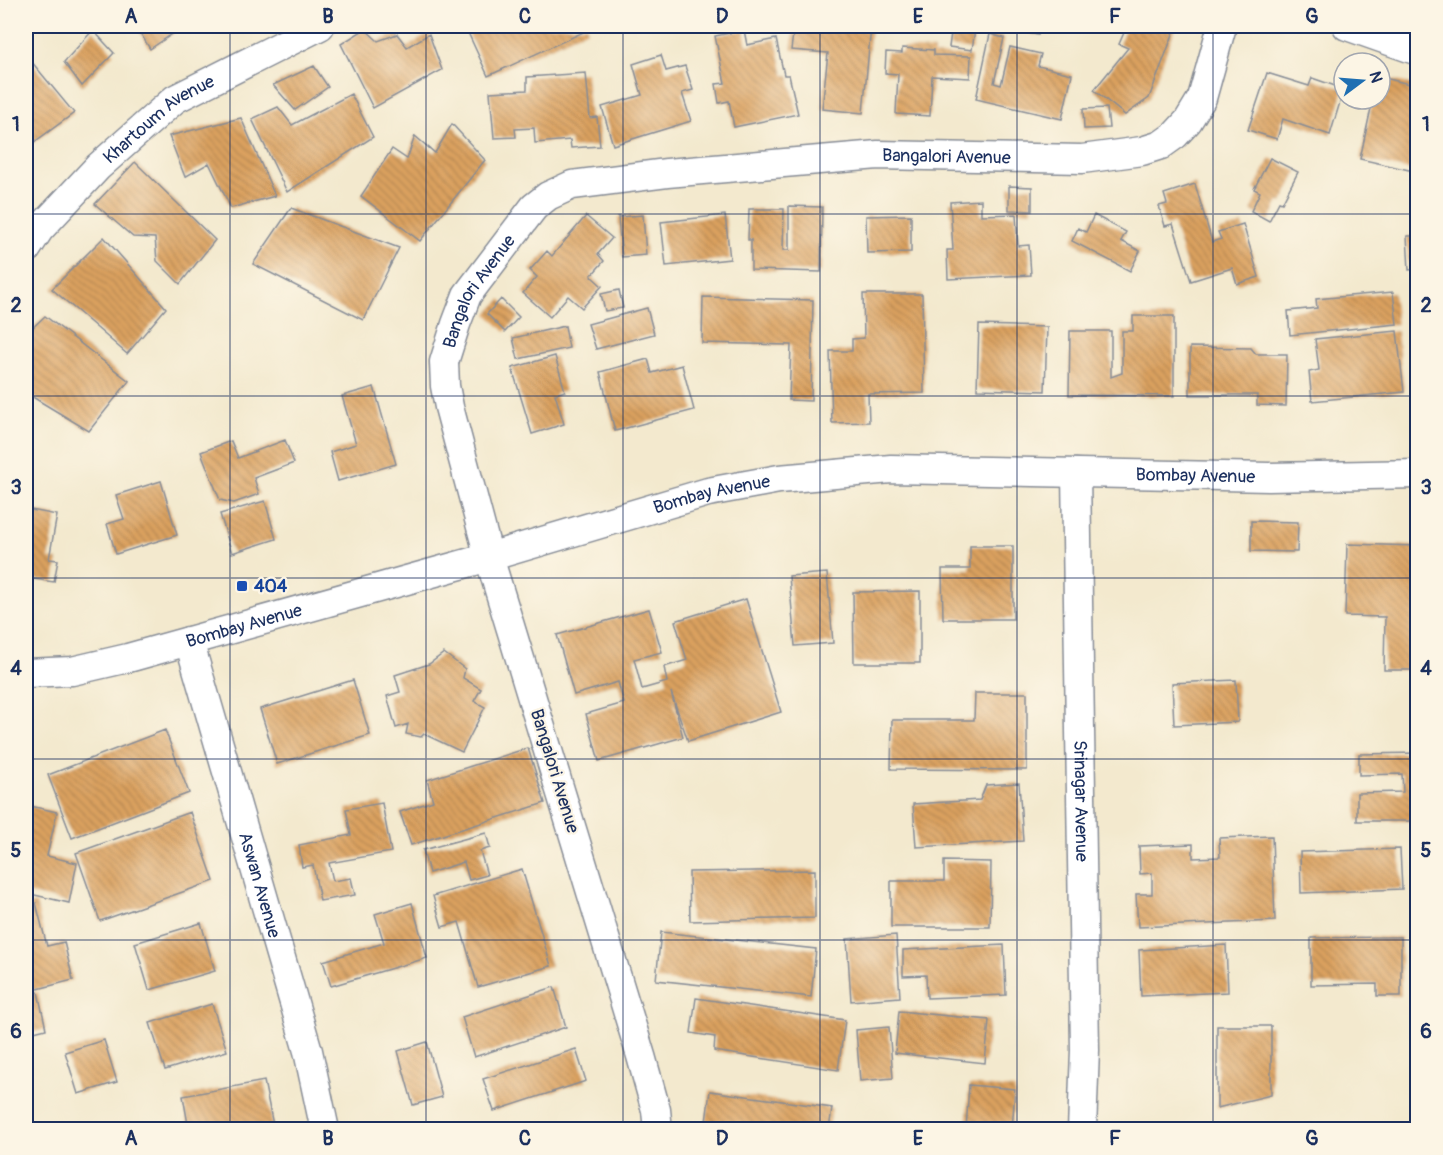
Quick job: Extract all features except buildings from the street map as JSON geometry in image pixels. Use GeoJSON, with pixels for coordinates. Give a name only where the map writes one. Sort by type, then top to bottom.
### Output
{"type":"FeatureCollection","features":[{"type":"Feature","properties":{"kind":"street","name":"Khartoum Avenue"},"geometry":{"type":"LineString","coordinates":[[26,250],[39,230],[98,167],[175,99],[320,26]]}},
{"type":"Feature","properties":{"kind":"street","name":"Bangalori Avenue"},"geometry":{"type":"LineString","coordinates":[[658,1130],[656,1110],[641,1056],[489,557],[449,407],[444,362],[467,295],[534,207],[548,196],[572,185],[667,172],[878,155],[1082,159],[1142,151],[1161,145],[1175,135],[1188,121],[1202,98],[1222,26]]}},
{"type":"Feature","properties":{"kind":"street"},"geometry":{"type":"LineString","coordinates":[[1347,26],[1418,51]]}},
{"type":"Feature","properties":{"kind":"street","name":"Bombay Avenue"},"geometry":{"type":"LineString","coordinates":[[26,673],[72,671],[189,641],[489,557],[708,492],[779,479],[891,470],[1269,477],[1418,474]]}},
{"type":"Feature","properties":{"kind":"street","name":"Srinagar Avenue"},"geometry":{"type":"LineString","coordinates":[[1076,473],[1085,1050],[1082,1130]]}},
{"type":"Feature","properties":{"kind":"street","name":"Aswan Avenue"},"geometry":{"type":"LineString","coordinates":[[189,641],[308,1051],[325,1130]]}},
{"type":"Feature","properties":{"kind":"place","name":"404"},"geometry":{"type":"Point","coordinates":[242,586]}}]}
